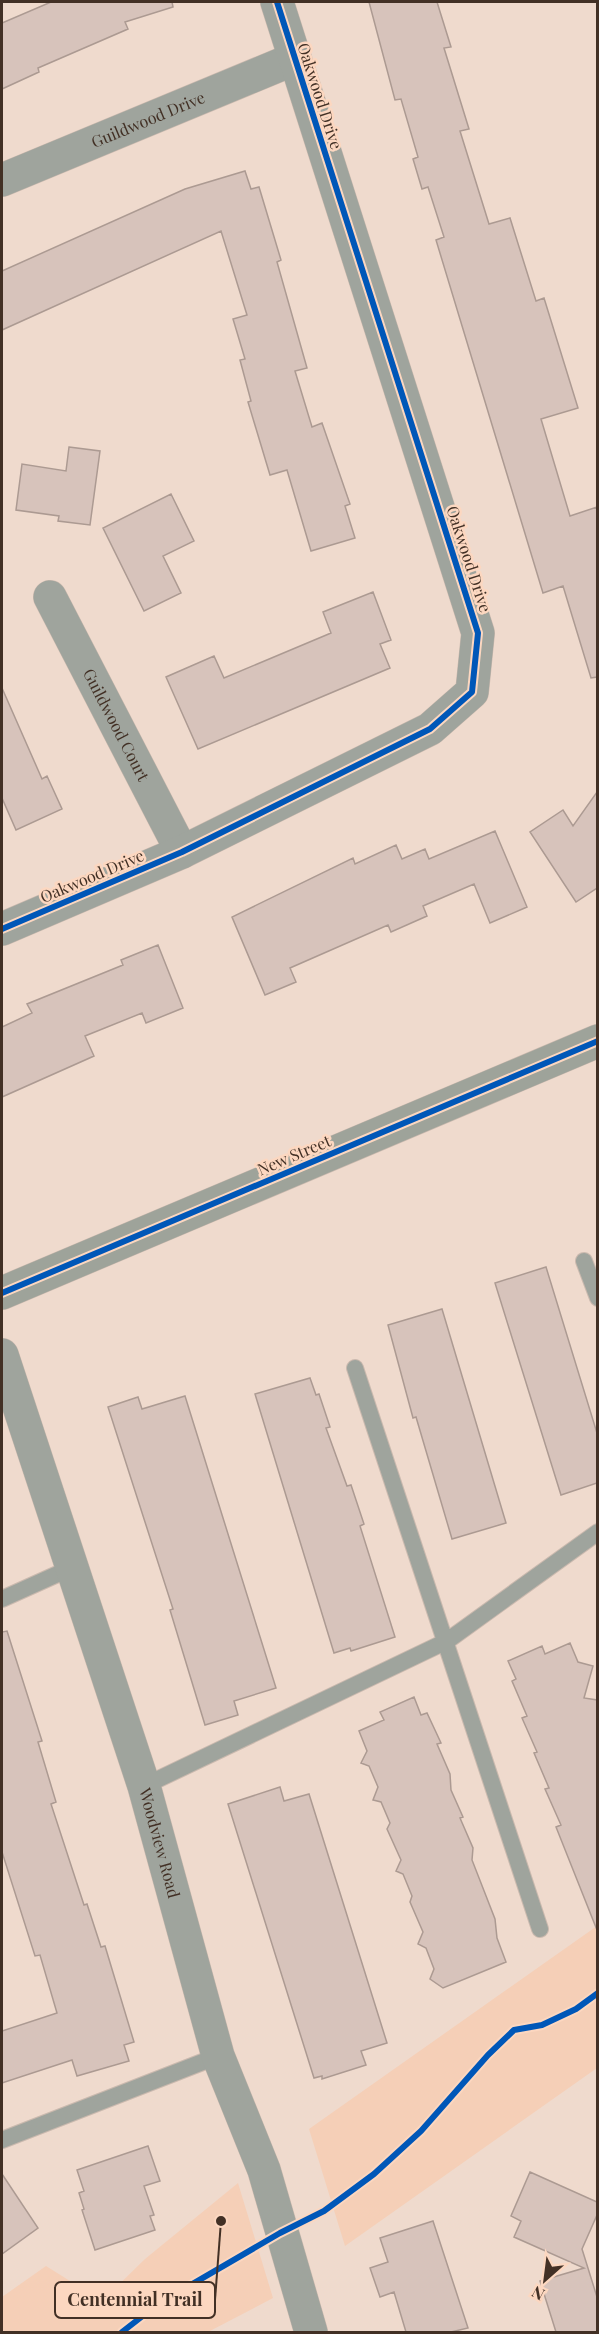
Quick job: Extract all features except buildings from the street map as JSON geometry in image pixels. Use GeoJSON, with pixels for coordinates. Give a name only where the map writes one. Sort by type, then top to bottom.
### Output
{"type":"FeatureCollection","features":[{"type":"Feature","properties":{"kind":"main road","name":"New Street"},"geometry":{"type":"LineString","coordinates":[[2,1293],[597,1041]]}},
{"type":"Feature","properties":{"kind":"street","name":"Oakwood Drive"},"geometry":{"type":"LineString","coordinates":[[2,929],[182,852],[430,729],[472,693],[478,633],[277,2]]}},
{"type":"Feature","properties":{"kind":"street","name":"Guildwood Drive"},"geometry":{"type":"LineString","coordinates":[[2,180],[294,59]]}},
{"type":"Feature","properties":{"kind":"street","name":"Guildwood Court"},"geometry":{"type":"LineString","coordinates":[[50,597],[182,852]]}},
{"type":"Feature","properties":{"kind":"street","name":"Woodview Road"},"geometry":{"type":"LineString","coordinates":[[2,1355],[144,1786],[218,2056],[264,2170],[310,2332]]}},
{"type":"Feature","properties":{"kind":"lane"},"geometry":{"type":"LineString","coordinates":[[584,1261],[597,1298]]}},
{"type":"Feature","properties":{"kind":"lane"},"geometry":{"type":"LineString","coordinates":[[355,1368],[447,1641],[540,1929]]}},
{"type":"Feature","properties":{"kind":"lane"},"geometry":{"type":"LineString","coordinates":[[144,1786],[447,1641],[597,1532]]}},
{"type":"Feature","properties":{"kind":"lane"},"geometry":{"type":"LineString","coordinates":[[2,1599],[71,1568]]}},
{"type":"Feature","properties":{"kind":"lane"},"geometry":{"type":"LineString","coordinates":[[2,2140],[218,2056]]}},
{"type":"Feature","properties":{"kind":"shaded area"},"geometry":{"type":"Polygon","coordinates":[[[597,1926],[597,2068],[345,2246],[309,2129],[597,1926]]]}},
{"type":"Feature","properties":{"kind":"shaded area"},"geometry":{"type":"Polygon","coordinates":[[[238,2183],[273,2298],[208,2332],[2,2332],[2,2297],[46,2266],[102,2301],[145,2259],[238,2183]]]}},
{"type":"Feature","properties":{"kind":"cycle path"},"geometry":{"type":"LineString","coordinates":[[2,929],[182,852],[430,729],[472,692],[478,633],[277,2]]}},
{"type":"Feature","properties":{"kind":"cycle path"},"geometry":{"type":"LineString","coordinates":[[2,1293],[598,1041]]}},
{"type":"Feature","properties":{"kind":"cycle path"},"geometry":{"type":"LineString","coordinates":[[122,2332],[158,2304],[280,2233],[324,2211],[374,2174],[421,2131],[488,2055],[514,2030],[542,2025],[576,2009],[598,1993]]}},
{"type":"Feature","properties":{"kind":"place","name":"Centennial Trail"},"geometry":{"type":"Point","coordinates":[221,2221]}}]}
